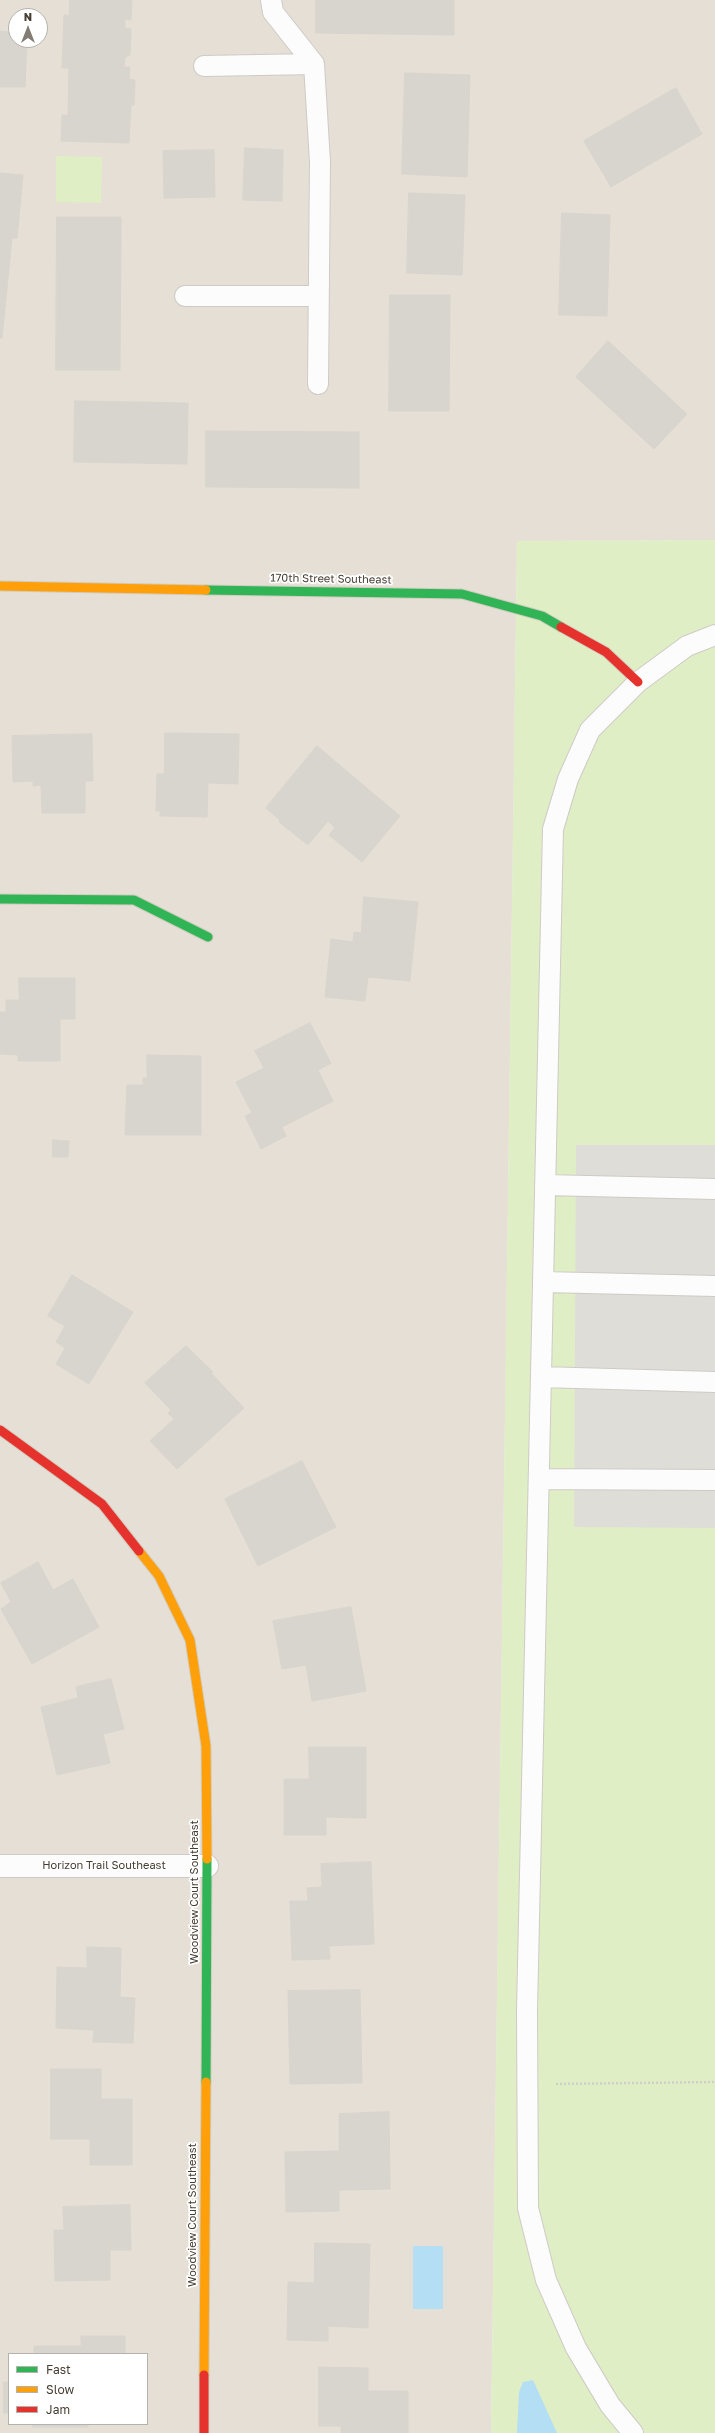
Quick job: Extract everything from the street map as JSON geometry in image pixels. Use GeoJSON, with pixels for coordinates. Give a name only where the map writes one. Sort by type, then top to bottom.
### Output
{"type":"FeatureCollection","features":[{"type":"Feature","properties":{"kind":"street","name":"170th Street Southeast"},"geometry":{"type":"LineString","coordinates":[[0,586],[462,594],[542,616],[606,652],[638,682]]}},
{"type":"Feature","properties":{"kind":"street"},"geometry":{"type":"LineString","coordinates":[[0,899],[134,900],[208,937]]}},
{"type":"Feature","properties":{"kind":"street","name":"Woodview Court Southeast"},"geometry":{"type":"LineString","coordinates":[[0,1430],[102,1504],[159,1576],[190,1640],[206,1746],[207,1866],[204,2433]]}},
{"type":"Feature","properties":{"kind":"street","name":"Horizon Trail Southeast"},"geometry":{"type":"LineString","coordinates":[[0,1866],[207,1866]]}},
{"type":"Feature","properties":{"kind":"lane"},"geometry":{"type":"LineString","coordinates":[[271,0],[273,12],[314,64],[320,162],[318,384]]}},
{"type":"Feature","properties":{"kind":"lane"},"geometry":{"type":"LineString","coordinates":[[204,66],[314,64]]}},
{"type":"Feature","properties":{"kind":"lane"},"geometry":{"type":"LineString","coordinates":[[185,296],[319,296]]}},
{"type":"Feature","properties":{"kind":"lane"},"geometry":{"type":"LineString","coordinates":[[633,2433],[610,2405],[576,2348],[546,2280],[528,2208],[527,2010],[553,829],[568,779],[590,730],[638,682],[687,646],[715,635]]}},
{"type":"Feature","properties":{"kind":"lane"},"geometry":{"type":"LineString","coordinates":[[545,1185],[715,1189]]}},
{"type":"Feature","properties":{"kind":"lane"},"geometry":{"type":"LineString","coordinates":[[543,1282],[715,1286]]}},
{"type":"Feature","properties":{"kind":"lane"},"geometry":{"type":"LineString","coordinates":[[541,1377],[715,1382]]}},
{"type":"Feature","properties":{"kind":"lane"},"geometry":{"type":"LineString","coordinates":[[539,1479],[715,1480]]}},
{"type":"Feature","properties":{"kind":"path"},"geometry":{"type":"LineString","coordinates":[[549,2084],[715,2082]]}},
{"type":"Feature","properties":{"kind":"shaded area"},"geometry":{"type":"Polygon","coordinates":[[[0,0],[715,0],[715,540],[517,541],[491,2433],[0,2433],[0,0]]]}},
{"type":"Feature","properties":{"kind":"shaded area"},"geometry":{"type":"Polygon","coordinates":[[[576,1145],[715,1145],[715,1528],[574,1527],[576,1145]]]}},
{"type":"Feature","properties":{"kind":"green space"},"geometry":{"type":"Polygon","coordinates":[[[56,156],[102,157],[101,203],[56,202],[56,156]]]}},
{"type":"Feature","properties":{"kind":"green space"},"geometry":{"type":"Polygon","coordinates":[[[715,540],[715,2433],[491,2433],[517,541],[715,540]]]}},
{"type":"Feature","properties":{"kind":"water"},"geometry":{"type":"Polygon","coordinates":[[[413,2246],[443,2246],[443,2309],[413,2309],[413,2246]]]}},
{"type":"Feature","properties":{"kind":"water"},"geometry":{"type":"Polygon","coordinates":[[[533,2380],[557,2433],[517,2433],[519,2392],[523,2382],[533,2380]]]}},
{"type":"Feature","properties":{"kind":"building"},"geometry":{"type":"Polygon","coordinates":[[[70,0],[132,0],[131,20],[125,19],[125,28],[131,29],[130,55],[125,57],[124,67],[130,67],[129,79],[135,80],[134,105],[131,105],[129,143],[61,141],[62,115],[68,115],[69,68],[62,68],[64,15],[69,16],[70,0]]]}},
{"type":"Feature","properties":{"kind":"building"},"geometry":{"type":"Polygon","coordinates":[[[316,0],[454,0],[454,35],[316,33],[316,0]]]}},
{"type":"Feature","properties":{"kind":"building"},"geometry":{"type":"Polygon","coordinates":[[[0,31],[8,32],[8,48],[27,48],[25,87],[0,87],[0,31]]]}},
{"type":"Feature","properties":{"kind":"building"},"geometry":{"type":"Polygon","coordinates":[[[405,73],[470,75],[467,177],[402,174],[405,73]]]}},
{"type":"Feature","properties":{"kind":"building"},"geometry":{"type":"Polygon","coordinates":[[[676,88],[702,134],[611,187],[584,141],[676,88]]]}},
{"type":"Feature","properties":{"kind":"building"},"geometry":{"type":"Polygon","coordinates":[[[245,148],[283,150],[282,201],[243,200],[245,148]]]}},
{"type":"Feature","properties":{"kind":"building"},"geometry":{"type":"Polygon","coordinates":[[[214,150],[215,197],[164,198],[163,151],[214,150]]]}},
{"type":"Feature","properties":{"kind":"building"},"geometry":{"type":"Polygon","coordinates":[[[0,173],[23,175],[17,238],[12,238],[2,338],[0,338],[0,173]]]}},
{"type":"Feature","properties":{"kind":"building"},"geometry":{"type":"Polygon","coordinates":[[[409,193],[465,195],[462,275],[407,273],[409,193]]]}},
{"type":"Feature","properties":{"kind":"building"},"geometry":{"type":"Polygon","coordinates":[[[562,213],[610,215],[607,316],[559,315],[562,213]]]}},
{"type":"Feature","properties":{"kind":"building"},"geometry":{"type":"Polygon","coordinates":[[[57,217],[121,217],[120,370],[56,370],[57,217]]]}},
{"type":"Feature","properties":{"kind":"building"},"geometry":{"type":"Polygon","coordinates":[[[390,295],[450,295],[449,411],[389,411],[390,295]]]}},
{"type":"Feature","properties":{"kind":"building"},"geometry":{"type":"Polygon","coordinates":[[[608,341],[687,414],[654,449],[576,377],[608,341]]]}},
{"type":"Feature","properties":{"kind":"building"},"geometry":{"type":"Polygon","coordinates":[[[75,401],[188,403],[187,464],[74,462],[75,401]]]}},
{"type":"Feature","properties":{"kind":"building"},"geometry":{"type":"Polygon","coordinates":[[[206,431],[359,432],[359,488],[206,487],[206,431]]]}},
{"type":"Feature","properties":{"kind":"building"},"geometry":{"type":"Polygon","coordinates":[[[165,733],[239,734],[238,784],[208,783],[207,817],[160,816],[160,811],[156,811],[157,774],[164,774],[165,733]]]}},
{"type":"Feature","properties":{"kind":"building"},"geometry":{"type":"Polygon","coordinates":[[[92,734],[93,781],[85,781],[85,813],[42,813],[41,785],[33,786],[33,781],[13,782],[12,736],[92,734]]]}},
{"type":"Feature","properties":{"kind":"building"},"geometry":{"type":"Polygon","coordinates":[[[317,746],[400,816],[362,862],[329,835],[335,828],[328,821],[308,845],[279,822],[280,820],[266,808],[317,746]]]}},
{"type":"Feature","properties":{"kind":"building"},"geometry":{"type":"Polygon","coordinates":[[[364,897],[418,902],[410,981],[368,977],[365,1001],[325,997],[331,939],[353,942],[354,932],[361,933],[364,897]]]}},
{"type":"Feature","properties":{"kind":"building"},"geometry":{"type":"Polygon","coordinates":[[[19,978],[75,978],[75,1019],[60,1019],[60,1061],[18,1061],[18,1055],[0,1054],[0,1012],[6,1012],[6,1000],[19,1000],[19,978]]]}},
{"type":"Feature","properties":{"kind":"building"},"geometry":{"type":"Polygon","coordinates":[[[310,1023],[331,1063],[318,1070],[333,1101],[282,1127],[286,1136],[261,1149],[245,1116],[252,1113],[236,1082],[264,1068],[255,1051],[310,1023]]]}},
{"type":"Feature","properties":{"kind":"building"},"geometry":{"type":"Polygon","coordinates":[[[147,1055],[201,1056],[201,1135],[125,1135],[127,1085],[143,1085],[143,1078],[147,1078],[147,1055]]]}},
{"type":"Feature","properties":{"kind":"building"},"geometry":{"type":"Polygon","coordinates":[[[53,1140],[69,1141],[68,1157],[53,1157],[53,1140]]]}},
{"type":"Feature","properties":{"kind":"building"},"geometry":{"type":"Polygon","coordinates":[[[72,1275],[133,1312],[89,1384],[56,1364],[65,1348],[56,1342],[65,1326],[48,1316],[72,1275]]]}},
{"type":"Feature","properties":{"kind":"building"},"geometry":{"type":"Polygon","coordinates":[[[186,1346],[213,1372],[211,1373],[244,1408],[177,1469],[150,1441],[174,1419],[168,1413],[171,1410],[145,1383],[186,1346]]]}},
{"type":"Feature","properties":{"kind":"building"},"geometry":{"type":"Polygon","coordinates":[[[302,1461],[336,1527],[258,1566],[225,1499],[302,1461]]]}},
{"type":"Feature","properties":{"kind":"building"},"geometry":{"type":"Polygon","coordinates":[[[38,1562],[53,1590],[73,1579],[99,1627],[32,1664],[1,1609],[11,1602],[1,1583],[38,1562]]]}},
{"type":"Feature","properties":{"kind":"building"},"geometry":{"type":"Polygon","coordinates":[[[351,1607],[366,1691],[312,1701],[306,1665],[282,1669],[273,1621],[351,1607]]]}},
{"type":"Feature","properties":{"kind":"building"},"geometry":{"type":"Polygon","coordinates":[[[111,1679],[124,1729],[103,1734],[110,1763],[57,1775],[41,1707],[78,1698],[76,1687],[111,1679]]]}},
{"type":"Feature","properties":{"kind":"building"},"geometry":{"type":"Polygon","coordinates":[[[309,1747],[366,1747],[366,1818],[326,1817],[326,1835],[284,1835],[284,1779],[309,1779],[309,1747]]]}},
{"type":"Feature","properties":{"kind":"building"},"geometry":{"type":"Polygon","coordinates":[[[371,1862],[374,1944],[329,1946],[330,1959],[292,1960],[290,1901],[308,1901],[307,1888],[322,1887],[321,1864],[371,1862]]]}},
{"type":"Feature","properties":{"kind":"building"},"geometry":{"type":"Polygon","coordinates":[[[87,1947],[121,1948],[120,1997],[135,1998],[133,2043],[93,2042],[94,2030],[56,2028],[57,1967],[87,1968],[87,1947]]]}},
{"type":"Feature","properties":{"kind":"building"},"geometry":{"type":"Polygon","coordinates":[[[360,1990],[362,2083],[290,2084],[288,1991],[360,1990]]]}},
{"type":"Feature","properties":{"kind":"building"},"geometry":{"type":"Polygon","coordinates":[[[51,2069],[101,2069],[101,2099],[132,2099],[132,2165],[90,2165],[90,2139],[51,2139],[51,2069]]]}},
{"type":"Feature","properties":{"kind":"building"},"geometry":{"type":"Polygon","coordinates":[[[389,2112],[390,2189],[339,2190],[339,2211],[286,2212],[285,2152],[339,2151],[339,2114],[389,2112]]]}},
{"type":"Feature","properties":{"kind":"building"},"geometry":{"type":"Polygon","coordinates":[[[130,2205],[131,2250],[110,2250],[110,2280],[55,2281],[54,2230],[64,2230],[63,2207],[130,2205]]]}},
{"type":"Feature","properties":{"kind":"building"},"geometry":{"type":"Polygon","coordinates":[[[315,2243],[370,2244],[368,2328],[328,2326],[328,2341],[287,2340],[288,2282],[314,2283],[315,2243]]]}},
{"type":"Feature","properties":{"kind":"building"},"geometry":{"type":"Polygon","coordinates":[[[81,2336],[125,2336],[125,2353],[34,2353],[34,2346],[81,2346],[81,2336]]]}},
{"type":"Feature","properties":{"kind":"building"},"geometry":{"type":"Polygon","coordinates":[[[319,2367],[368,2368],[368,2391],[408,2391],[408,2433],[341,2433],[341,2426],[319,2426],[319,2367]]]}},
{"type":"Feature","properties":{"kind":"building"},"geometry":{"type":"Polygon","coordinates":[[[4,2382],[8,2382],[8,2413],[4,2413],[4,2382]]]}},
{"type":"Feature","properties":{"kind":"building"},"geometry":{"type":"Polygon","coordinates":[[[33,2425],[88,2425],[88,2427],[33,2427],[33,2425]]]}},
{"type":"Feature","properties":{"kind":"traffic: fast"},"geometry":{"type":"LineString","coordinates":[[206,590],[462,594],[542,616],[561,627]]}},
{"type":"Feature","properties":{"kind":"traffic: fast"},"geometry":{"type":"LineString","coordinates":[[0,899],[134,900],[208,937]]}},
{"type":"Feature","properties":{"kind":"traffic: fast"},"geometry":{"type":"LineString","coordinates":[[206,2082],[207,1859]]}},
{"type":"Feature","properties":{"kind":"traffic: slow"},"geometry":{"type":"LineString","coordinates":[[0,586],[206,590]]}},
{"type":"Feature","properties":{"kind":"traffic: slow"},"geometry":{"type":"LineString","coordinates":[[139,1551],[159,1576],[190,1640],[206,1746],[207,1859]]}},
{"type":"Feature","properties":{"kind":"traffic: slow"},"geometry":{"type":"LineString","coordinates":[[204,2375],[206,2082]]}},
{"type":"Feature","properties":{"kind":"traffic: jam"},"geometry":{"type":"LineString","coordinates":[[561,627],[606,652],[638,682]]}},
{"type":"Feature","properties":{"kind":"traffic: jam"},"geometry":{"type":"LineString","coordinates":[[0,1430],[102,1504],[139,1551]]}},
{"type":"Feature","properties":{"kind":"traffic: jam"},"geometry":{"type":"LineString","coordinates":[[204,2375],[204,2433]]}}]}
